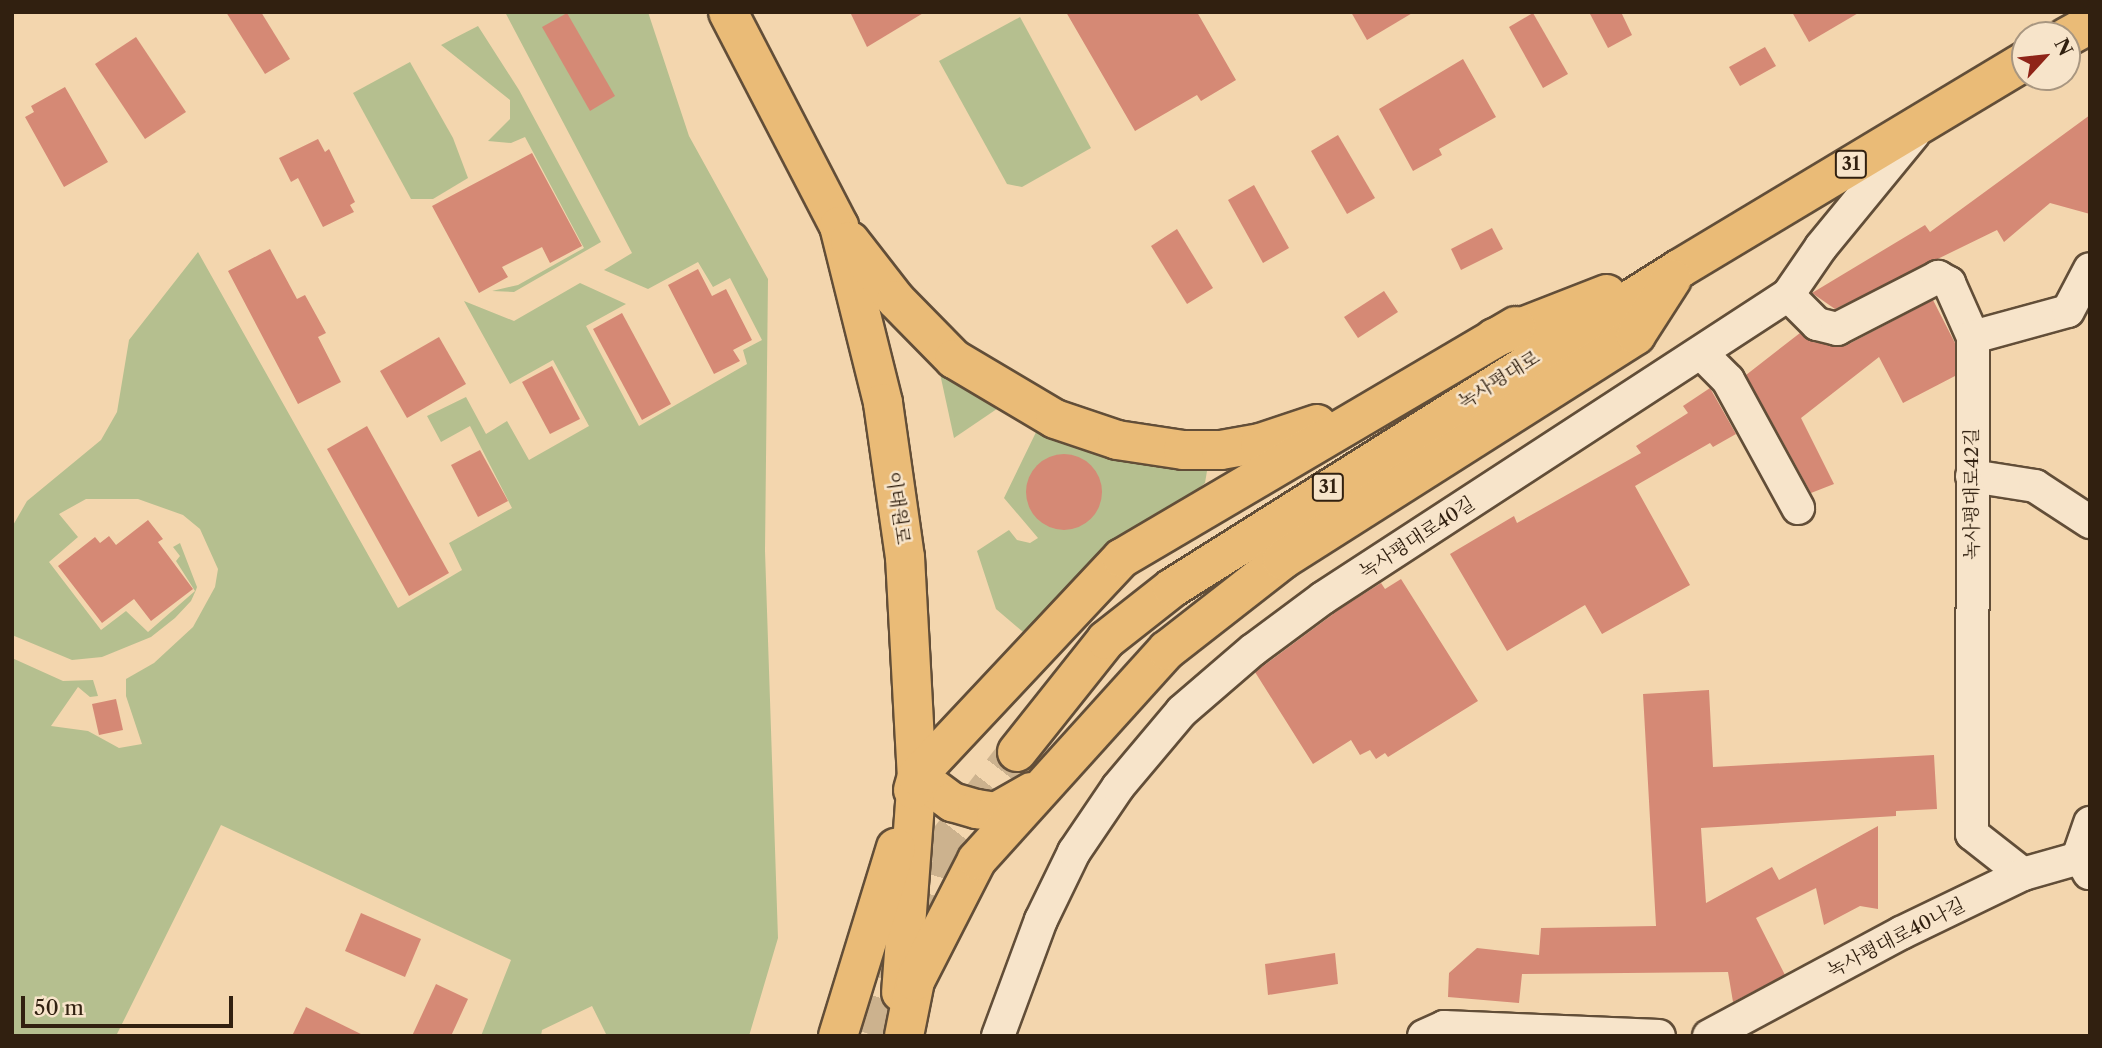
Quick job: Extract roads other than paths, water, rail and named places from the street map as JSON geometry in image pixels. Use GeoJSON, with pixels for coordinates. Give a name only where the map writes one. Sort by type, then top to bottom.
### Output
{"type":"FeatureCollection","features":[{"type":"Feature","properties":{"kind":"main road","name":"이태원로"},"geometry":{"type":"LineString","coordinates":[[728,12],[839,226],[883,403],[905,557],[918,776],[899,1036]]}},
{"type":"Feature","properties":{"kind":"main road","name":"녹사평대로"},"geometry":{"type":"LineString","coordinates":[[1017,752],[1106,640],[1172,589],[1305,500],[1678,269],[1927,117],[2011,69]]}},
{"type":"Feature","properties":{"kind":"main road"},"geometry":{"type":"LineString","coordinates":[[839,226],[920,328],[965,366],[1055,419],[1117,440],[1152,446],[1221,450],[1301,431],[1516,326],[1678,269]]}},
{"type":"Feature","properties":{"kind":"main road"},"geometry":{"type":"LineString","coordinates":[[904,1036],[915,981],[977,860],[1041,785],[1167,650],[1282,560],[1636,335],[1678,269]]}},
{"type":"Feature","properties":{"kind":"main road"},"geometry":{"type":"LineString","coordinates":[[838,1036],[918,776],[1122,558],[1516,326]]}},
{"type":"Feature","properties":{"kind":"main road"},"geometry":{"type":"LineString","coordinates":[[918,776],[952,802],[996,812],[1041,785]]}},
{"type":"Feature","properties":{"kind":"street","name":"녹사평대로40길"},"geometry":{"type":"LineString","coordinates":[[998,1036],[1041,920],[1074,852],[1118,787],[1182,711],[1253,650],[1323,598],[1788,295],[1821,247],[1927,117]]}},
{"type":"Feature","properties":{"kind":"street"},"geometry":{"type":"LineString","coordinates":[[1973,337],[2068,311],[2090,269]]}},
{"type":"Feature","properties":{"kind":"street","name":"녹사평대로42길"},"geometry":{"type":"LineString","coordinates":[[1788,295],[1817,324],[1838,329],[1938,277],[1949,283],[1973,337],[1972,834],[2023,874]]}},
{"type":"Feature","properties":{"kind":"street"},"geometry":{"type":"LineString","coordinates":[[1701,353],[1728,380],[1798,508]]}},
{"type":"Feature","properties":{"kind":"street"},"geometry":{"type":"LineString","coordinates":[[1972,476],[2035,485],[2090,522]]}},
{"type":"Feature","properties":{"kind":"street"},"geometry":{"type":"LineString","coordinates":[[2086,862],[2090,823]]}},
{"type":"Feature","properties":{"kind":"street","name":"녹사평대로40나길"},"geometry":{"type":"LineString","coordinates":[[1709,1036],[2023,874],[2086,862]]}},
{"type":"Feature","properties":{"kind":"street"},"geometry":{"type":"LineString","coordinates":[[1424,1036],[1444,1027],[1659,1036]]}},
{"type":"Feature","properties":{"kind":"tunnel"},"geometry":{"type":"LineString","coordinates":[[875,1036],[932,861],[1017,752]]}}]}
